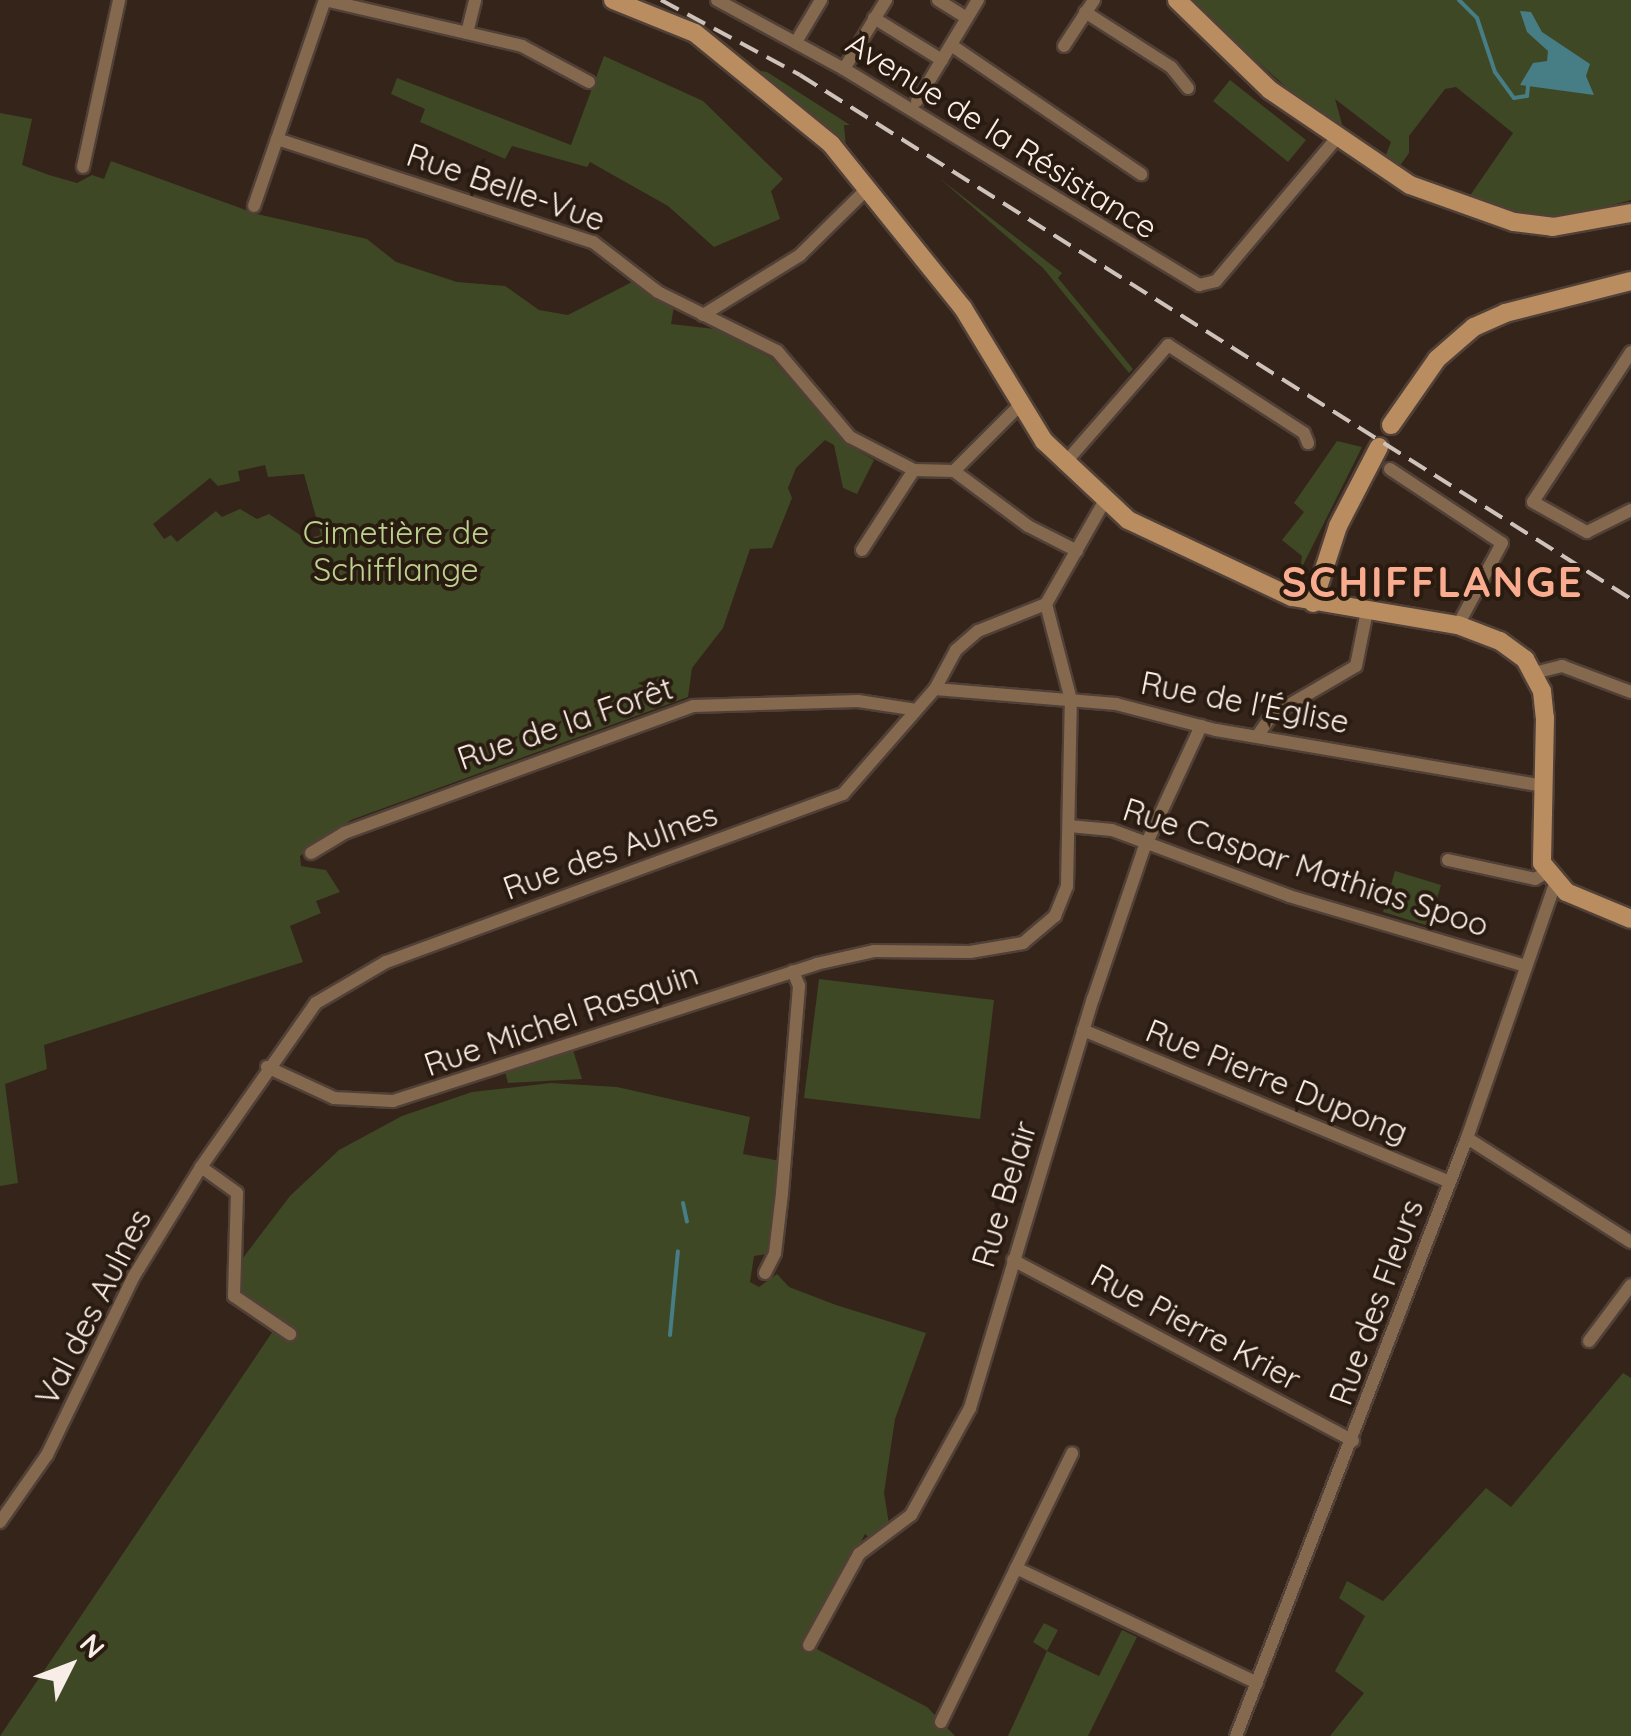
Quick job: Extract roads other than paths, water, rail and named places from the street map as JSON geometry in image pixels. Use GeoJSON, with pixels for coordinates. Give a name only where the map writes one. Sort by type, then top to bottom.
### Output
{"type":"FeatureCollection","features":[{"type":"Feature","properties":{"kind":"street"},"geometry":{"type":"LineString","coordinates":[[82,167],[119,0]]}},
{"type":"Feature","properties":{"kind":"street"},"geometry":{"type":"LineString","coordinates":[[254,206],[325,0],[522,46],[589,82]]}},
{"type":"Feature","properties":{"kind":"street"},"geometry":{"type":"LineString","coordinates":[[396,16],[400,0]]}},
{"type":"Feature","properties":{"kind":"street"},"geometry":{"type":"LineString","coordinates":[[467,32],[474,0]]}},
{"type":"Feature","properties":{"kind":"street"},"geometry":{"type":"LineString","coordinates":[[613,0],[676,23],[741,67],[804,118],[869,188],[963,308],[1018,407],[1064,464],[1104,502],[1177,548],[1312,603],[1458,625],[1500,641],[1534,673],[1545,718],[1540,844],[1551,878]]}},
{"type":"Feature","properties":{"kind":"street","name":"Avenue de la Résistance"},"geometry":{"type":"LineString","coordinates":[[717,0],[844,69],[1123,244],[1206,286],[1337,138]]}},
{"type":"Feature","properties":{"kind":"street"},"geometry":{"type":"LineString","coordinates":[[796,42],[821,0]]}},
{"type":"Feature","properties":{"kind":"street"},"geometry":{"type":"LineString","coordinates":[[844,69],[886,0]]}},
{"type":"Feature","properties":{"kind":"street"},"geometry":{"type":"LineString","coordinates":[[938,0],[967,18]]}},
{"type":"Feature","properties":{"kind":"street"},"geometry":{"type":"LineString","coordinates":[[917,101],[978,0]]}},
{"type":"Feature","properties":{"kind":"street"},"geometry":{"type":"LineString","coordinates":[[1176,0],[1242,66],[1337,138],[1410,185],[1486,216],[1553,227],[1631,213]]}},
{"type":"Feature","properties":{"kind":"street"},"geometry":{"type":"LineString","coordinates":[[1064,46],[1090,6],[1171,68],[1188,88]]}},
{"type":"Feature","properties":{"kind":"street"},"geometry":{"type":"LineString","coordinates":[[874,18],[942,60]]}},
{"type":"Feature","properties":{"kind":"street"},"geometry":{"type":"LineString","coordinates":[[951,45],[1141,174]]}},
{"type":"Feature","properties":{"kind":"street","name":"Rue Belle-Vue"},"geometry":{"type":"LineString","coordinates":[[277,140],[593,242],[658,292],[777,351],[850,436],[914,470]]}},
{"type":"Feature","properties":{"kind":"street"},"geometry":{"type":"LineString","coordinates":[[702,315],[800,255],[869,188]]}},
{"type":"Feature","properties":{"kind":"street"},"geometry":{"type":"LineString","coordinates":[[1390,425],[1437,359],[1474,328],[1505,313],[1631,281]]}},
{"type":"Feature","properties":{"kind":"street"},"geometry":{"type":"LineString","coordinates":[[1064,464],[1168,345],[1304,433],[1308,443]]}},
{"type":"Feature","properties":{"kind":"street"},"geometry":{"type":"LineString","coordinates":[[1631,352],[1532,502],[1588,532],[1631,510]]}},
{"type":"Feature","properties":{"kind":"street"},"geometry":{"type":"LineString","coordinates":[[954,471],[1018,407]]}},
{"type":"Feature","properties":{"kind":"street"},"geometry":{"type":"LineString","coordinates":[[1312,603],[1338,526],[1379,447]]}},
{"type":"Feature","properties":{"kind":"street"},"geometry":{"type":"LineString","coordinates":[[1390,469],[1502,543],[1458,625]]}},
{"type":"Feature","properties":{"kind":"street"},"geometry":{"type":"LineString","coordinates":[[862,550],[914,470],[954,471],[1028,526],[1077,551]]}},
{"type":"Feature","properties":{"kind":"street"},"geometry":{"type":"LineString","coordinates":[[1046,604],[1104,502]]}},
{"type":"Feature","properties":{"kind":"street","name":"Rue des Aulnes"},"geometry":{"type":"LineString","coordinates":[[372,970],[834,800],[862,776],[910,709],[935,688],[945,662],[978,631],[1046,604]]}},
{"type":"Feature","properties":{"kind":"street","name":"Rue Michel Rasquin"},"geometry":{"type":"LineString","coordinates":[[268,1068],[334,1098],[393,1101],[794,972],[874,951],[1006,948],[1038,933],[1064,898],[1069,826],[1072,700],[1046,604]]}},
{"type":"Feature","properties":{"kind":"street"},"geometry":{"type":"LineString","coordinates":[[1258,735],[1272,715],[1356,666],[1367,611]]}},
{"type":"Feature","properties":{"kind":"street"},"geometry":{"type":"LineString","coordinates":[[1534,673],[1562,666],[1631,692]]}},
{"type":"Feature","properties":{"kind":"street","name":"Rue de l'Église"},"geometry":{"type":"LineString","coordinates":[[935,688],[1116,704],[1201,726],[1542,786]]}},
{"type":"Feature","properties":{"kind":"street","name":"Rue de la Forêt"},"geometry":{"type":"LineString","coordinates":[[311,853],[360,826],[693,706],[858,701],[910,709]]}},
{"type":"Feature","properties":{"kind":"street","name":"Rue Belair"},"geometry":{"type":"LineString","coordinates":[[809,1645],[859,1554],[911,1516],[953,1440],[980,1379],[1082,1030],[1148,842],[1201,726]]}},
{"type":"Feature","properties":{"kind":"street","name":"Rue Caspar Mathias Spoo"},"geometry":{"type":"LineString","coordinates":[[1069,826],[1148,842],[1288,896],[1525,966]]}},
{"type":"Feature","properties":{"kind":"street"},"geometry":{"type":"LineString","coordinates":[[1448,860],[1535,880],[1551,878],[1631,919]]}},
{"type":"Feature","properties":{"kind":"street","name":"Rue des Fleurs"},"geometry":{"type":"LineString","coordinates":[[1236,1736],[1467,1138],[1551,878]]}},
{"type":"Feature","properties":{"kind":"street","name":"Val des Aulnes"},"geometry":{"type":"LineString","coordinates":[[0,1522],[48,1455],[134,1276],[200,1166],[316,1003],[372,970]]}},
{"type":"Feature","properties":{"kind":"street"},"geometry":{"type":"LineString","coordinates":[[764,1273],[775,1254],[785,1162],[799,986],[794,972]]}},
{"type":"Feature","properties":{"kind":"street","name":"Rue Pierre Dupong"},"geometry":{"type":"LineString","coordinates":[[1082,1030],[1450,1182]]}},
{"type":"Feature","properties":{"kind":"street"},"geometry":{"type":"LineString","coordinates":[[1467,1138],[1631,1242]]}},
{"type":"Feature","properties":{"kind":"street"},"geometry":{"type":"LineString","coordinates":[[200,1166],[237,1193],[234,1296],[290,1334]]}},
{"type":"Feature","properties":{"kind":"street","name":"Rue Pierre Krier"},"geometry":{"type":"LineString","coordinates":[[1013,1260],[1353,1441]]}},
{"type":"Feature","properties":{"kind":"street"},"geometry":{"type":"LineString","coordinates":[[1589,1341],[1631,1284]]}},
{"type":"Feature","properties":{"kind":"street"},"geometry":{"type":"LineString","coordinates":[[941,1722],[1072,1453]]}},
{"type":"Feature","properties":{"kind":"street"},"geometry":{"type":"LineString","coordinates":[[1016,1568],[1257,1684]]}},
{"type":"Feature","properties":{"kind":"water"},"geometry":{"type":"Polygon","coordinates":[[[1520,11],[1531,12],[1542,32],[1590,64],[1586,76],[1594,95],[1520,85],[1533,63],[1547,61],[1548,51],[1527,32],[1520,11]]]}},
{"type":"Feature","properties":{"kind":"waterway"},"geometry":{"type":"LineString","coordinates":[[1459,0],[1477,18],[1495,72],[1514,98],[1527,96],[1528,86]]}},
{"type":"Feature","properties":{"kind":"waterway"},"geometry":{"type":"LineString","coordinates":[[683,1203],[687,1222]]}},
{"type":"Feature","properties":{"kind":"waterway"},"geometry":{"type":"LineString","coordinates":[[670,1335],[678,1251]]}},
{"type":"Feature","properties":{"kind":"railway"},"geometry":{"type":"LineString","coordinates":[[661,0],[800,75],[1631,599]]}},
{"type":"Feature","properties":{"kind":"district","name":"SCHIFFLANGE"},"geometry":{"type":"Point","coordinates":[1433,582]}},
{"type":"Feature","properties":{"kind":"park label","name":"Cimetière de Schifflange"},"geometry":{"type":"Point","coordinates":[396,552]}}]}
